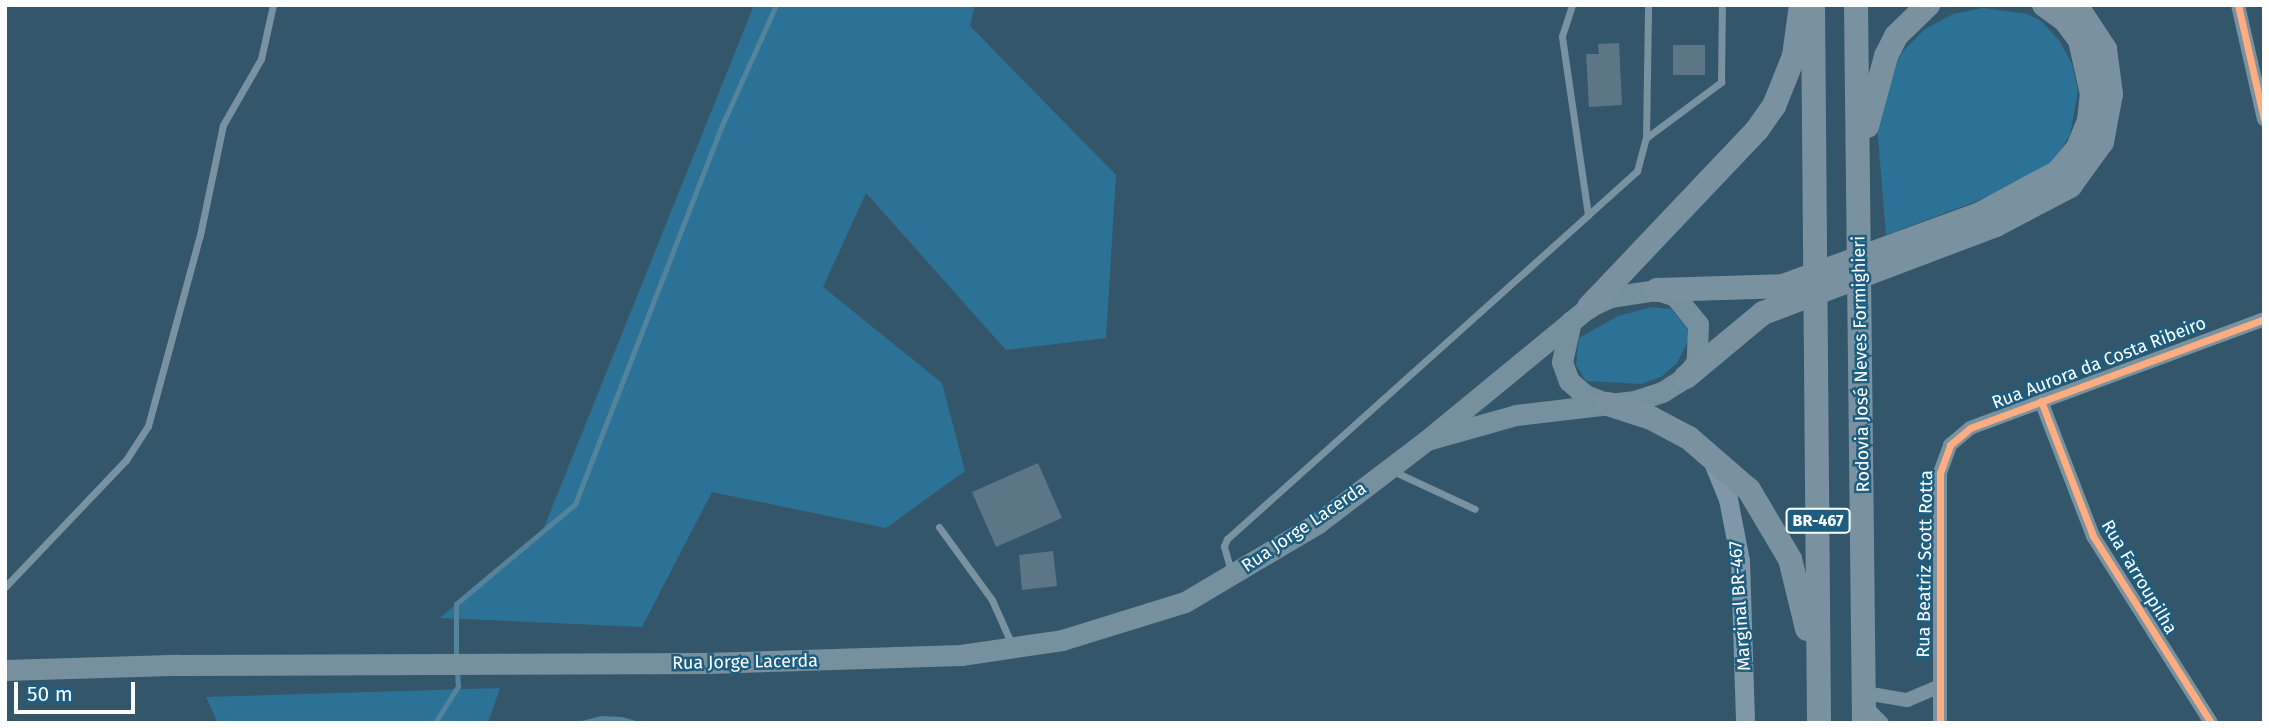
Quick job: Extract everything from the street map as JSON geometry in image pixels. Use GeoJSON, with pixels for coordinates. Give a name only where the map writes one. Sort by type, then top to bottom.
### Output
{"type":"FeatureCollection","features":[{"type":"Feature","properties":{"kind":"highway"},"geometry":{"type":"LineString","coordinates":[[1580,314],[1758,130],[1774,107],[1794,56],[1801,5]]}},
{"type":"Feature","properties":{"kind":"highway","name":"BR-467"},"geometry":{"type":"LineString","coordinates":[[1814,5],[1819,723]]}},
{"type":"Feature","properties":{"kind":"highway","name":"Rodovia José Neves Formighieri"},"geometry":{"type":"LineString","coordinates":[[1856,5],[1862,322],[1864,707]]}},
{"type":"Feature","properties":{"kind":"highway"},"geometry":{"type":"LineString","coordinates":[[1858,217],[1877,82],[1896,36],[1928,5]]}},
{"type":"Feature","properties":{"kind":"highway"},"geometry":{"type":"LineString","coordinates":[[1657,290],[1783,285],[1982,213],[2058,172],[2078,148],[2089,121],[2092,94],[2080,40],[2065,20],[2044,5]]}},
{"type":"Feature","properties":{"kind":"highway"},"geometry":{"type":"LineString","coordinates":[[1686,377],[1763,313],[1996,225],[2070,186],[2102,142],[2110,119],[2111,94],[2105,49],[2076,5]]}},
{"type":"Feature","properties":{"kind":"highway"},"geometry":{"type":"LineString","coordinates":[[1608,404],[1651,418],[1709,452],[1749,490],[1790,559],[1800,591],[1819,723]]}},
{"type":"Feature","properties":{"kind":"main road"},"geometry":{"type":"LineString","coordinates":[[1657,290],[1682,302],[1698,324],[1699,352],[1686,377],[1662,392],[1608,404],[1585,395],[1569,381],[1563,353],[1580,314],[1610,297],[1657,290]]}},
{"type":"Feature","properties":{"kind":"main road","name":"Rua Jorge Lacerda"},"geometry":{"type":"LineString","coordinates":[[5,670],[708,663],[961,655],[1014,648],[1137,618],[1185,602],[1232,575],[1318,523],[1427,440],[1580,314]]}},
{"type":"Feature","properties":{"kind":"main road","name":"Rua Jorge Lacerda"},"geometry":{"type":"LineString","coordinates":[[1427,440],[1516,415],[1608,404]]}},
{"type":"Feature","properties":{"kind":"main road","name":"Marginal BR-467"},"geometry":{"type":"LineString","coordinates":[[1709,452],[1728,499],[1741,561],[1745,723]]}},
{"type":"Feature","properties":{"kind":"street"},"geometry":{"type":"LineString","coordinates":[[2238,5],[2261,89],[2264,119]]}},
{"type":"Feature","properties":{"kind":"street","name":"Rua Aurora da Costa Ribeiro"},"geometry":{"type":"LineString","coordinates":[[1950,445],[1970,428],[2264,319]]}},
{"type":"Feature","properties":{"kind":"street","name":"Rua Farroupilha"},"geometry":{"type":"LineString","coordinates":[[2041,401],[2093,536],[2211,723]]}},
{"type":"Feature","properties":{"kind":"street","name":"Rua Beatriz Scott Rotta"},"geometry":{"type":"LineString","coordinates":[[1940,723],[1940,473],[1950,445]]}},
{"type":"Feature","properties":{"kind":"street"},"geometry":{"type":"LineString","coordinates":[[1864,707],[1907,700],[1940,686]]}},
{"type":"Feature","properties":{"kind":"street"},"geometry":{"type":"LineString","coordinates":[[1864,707],[1882,723]]}},
{"type":"Feature","properties":{"kind":"lane"},"geometry":{"type":"LineString","coordinates":[[5,587],[126,460],[148,426],[197,248],[223,125],[261,59],[273,5]]}},
{"type":"Feature","properties":{"kind":"lane"},"geometry":{"type":"LineString","coordinates":[[1572,5],[1562,36],[1588,215]]}},
{"type":"Feature","properties":{"kind":"lane"},"geometry":{"type":"LineString","coordinates":[[1232,575],[1224,546],[1227,539],[1635,174],[1646,138],[1648,5]]}},
{"type":"Feature","properties":{"kind":"lane"},"geometry":{"type":"LineString","coordinates":[[1646,138],[1721,82],[1723,5]]}},
{"type":"Feature","properties":{"kind":"lane"},"geometry":{"type":"LineString","coordinates":[[1389,469],[1475,509]]}},
{"type":"Feature","properties":{"kind":"lane"},"geometry":{"type":"LineString","coordinates":[[939,527],[992,600],[1014,648]]}},
{"type":"Feature","properties":{"kind":"shaded area"},"geometry":{"type":"Polygon","coordinates":[[[754,5],[975,5],[970,26],[1116,175],[1106,338],[1006,350],[866,193],[823,287],[942,383],[965,471],[886,528],[712,492],[642,627],[440,618],[543,530],[754,5]]]}},
{"type":"Feature","properties":{"kind":"shaded area"},"geometry":{"type":"Polygon","coordinates":[[[1983,8],[2027,14],[2040,20],[2059,40],[2072,64],[2078,91],[2070,135],[2055,160],[2033,180],[1886,235],[1877,125],[1893,69],[1903,51],[1925,29],[1953,14],[1983,8]]]}},
{"type":"Feature","properties":{"kind":"shaded area"},"geometry":{"type":"Polygon","coordinates":[[[1652,307],[1671,309],[1687,327],[1688,341],[1677,363],[1661,377],[1641,384],[1586,381],[1576,365],[1579,338],[1618,316],[1652,307]]]}},
{"type":"Feature","properties":{"kind":"shaded area"},"geometry":{"type":"Polygon","coordinates":[[[500,688],[488,723],[218,723],[206,697],[500,688]]]}},
{"type":"Feature","properties":{"kind":"shaded area"},"geometry":{"type":"Polygon","coordinates":[[[601,716],[622,717],[643,723],[574,723],[601,716]]]}},
{"type":"Feature","properties":{"kind":"building"},"geometry":{"type":"Polygon","coordinates":[[[1619,43],[1622,105],[1589,107],[1586,54],[1599,54],[1598,44],[1619,43]]]}},
{"type":"Feature","properties":{"kind":"building"},"geometry":{"type":"Polygon","coordinates":[[[1673,45],[1705,45],[1705,75],[1673,75],[1673,45]]]}},
{"type":"Feature","properties":{"kind":"building"},"geometry":{"type":"Polygon","coordinates":[[[1038,463],[1062,518],[996,547],[972,492],[1038,463]]]}},
{"type":"Feature","properties":{"kind":"building"},"geometry":{"type":"Polygon","coordinates":[[[1053,551],[1057,586],[1022,590],[1019,555],[1053,551]]]}},
{"type":"Feature","properties":{"kind":"waterway"},"geometry":{"type":"LineString","coordinates":[[456,660],[456,604],[575,504],[723,123],[776,5]]}},
{"type":"Feature","properties":{"kind":"waterway"},"geometry":{"type":"LineString","coordinates":[[435,723],[458,686],[457,670]]}},
{"type":"Feature","properties":{"kind":"cycle path"},"geometry":{"type":"LineString","coordinates":[[2238,5],[2264,119]]}},
{"type":"Feature","properties":{"kind":"cycle path"},"geometry":{"type":"LineString","coordinates":[[1940,723],[1940,473],[1950,445],[1970,428],[2264,319]]}},
{"type":"Feature","properties":{"kind":"cycle path"},"geometry":{"type":"LineString","coordinates":[[2041,401],[2093,536],[2211,723]]}}]}
